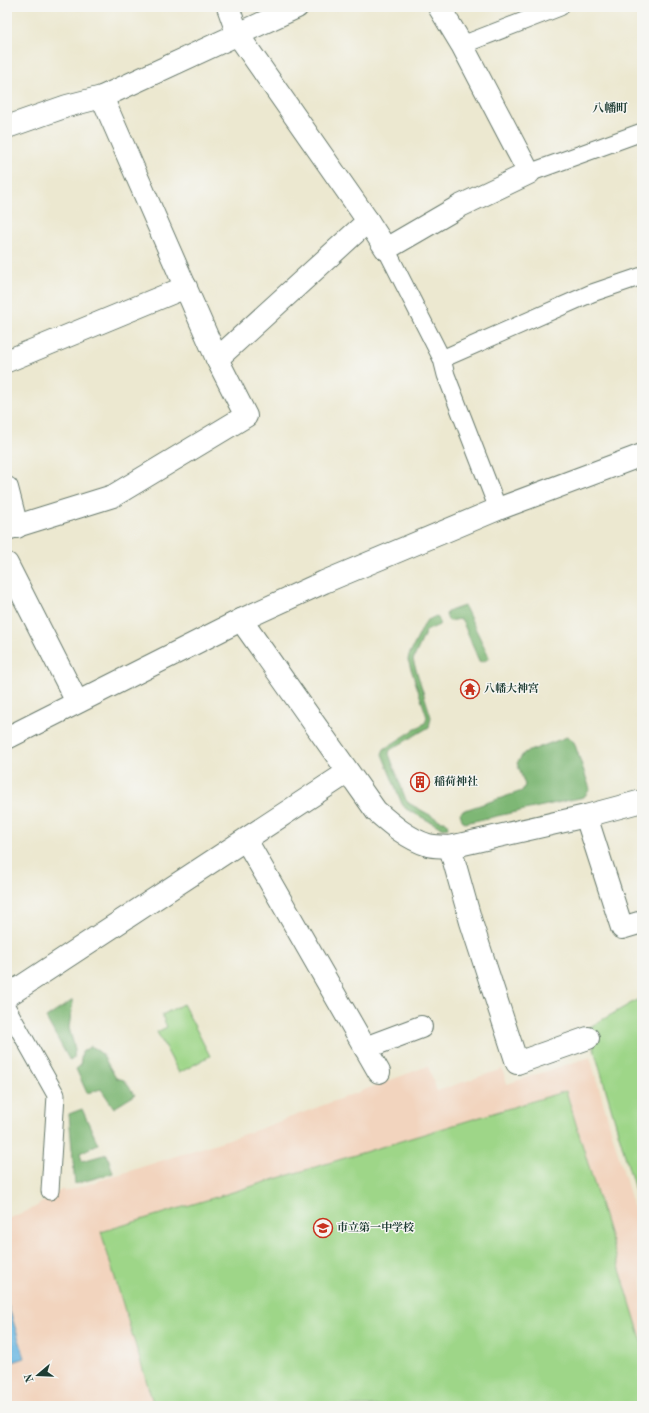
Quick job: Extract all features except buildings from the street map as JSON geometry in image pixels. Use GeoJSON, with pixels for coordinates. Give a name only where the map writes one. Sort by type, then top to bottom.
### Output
{"type":"FeatureCollection","features":[{"type":"Feature","properties":{"kind":"street"},"geometry":{"type":"LineString","coordinates":[[228,7],[238,35],[386,249],[460,206],[528,173],[462,45],[439,7]]}},
{"type":"Feature","properties":{"kind":"street"},"geometry":{"type":"LineString","coordinates":[[7,127],[67,106],[102,97],[297,7]]}},
{"type":"Feature","properties":{"kind":"street"},"geometry":{"type":"LineString","coordinates":[[7,488],[12,528],[113,496],[246,416],[217,359],[102,97]]}},
{"type":"Feature","properties":{"kind":"street"},"geometry":{"type":"LineString","coordinates":[[217,359],[368,221]]}},
{"type":"Feature","properties":{"kind":"street"},"geometry":{"type":"LineString","coordinates":[[7,361],[186,287]]}},
{"type":"Feature","properties":{"kind":"street"},"geometry":{"type":"LineString","coordinates":[[7,738],[241,620],[338,576],[498,509],[642,455]]}},
{"type":"Feature","properties":{"kind":"street"},"geometry":{"type":"LineString","coordinates":[[7,564],[77,702]]}},
{"type":"Feature","properties":{"kind":"street"},"geometry":{"type":"LineString","coordinates":[[241,620],[376,811],[392,825],[409,836],[428,845],[450,847],[586,816],[642,801]]}},
{"type":"Feature","properties":{"kind":"street"},"geometry":{"type":"LineString","coordinates":[[7,996],[348,772]]}},
{"type":"Feature","properties":{"kind":"street"},"geometry":{"type":"LineString","coordinates":[[586,816],[622,928],[642,922]]}},
{"type":"Feature","properties":{"kind":"street"},"geometry":{"type":"LineString","coordinates":[[246,840],[379,1072]]}},
{"type":"Feature","properties":{"kind":"street"},"geometry":{"type":"LineString","coordinates":[[450,847],[471,922],[517,1063],[588,1038]]}},
{"type":"Feature","properties":{"kind":"street"},"geometry":{"type":"LineString","coordinates":[[365,1048],[421,1027]]}},
{"type":"Feature","properties":{"kind":"lane"},"geometry":{"type":"LineString","coordinates":[[462,45],[560,7]]}},
{"type":"Feature","properties":{"kind":"lane"},"geometry":{"type":"LineString","coordinates":[[528,173],[642,132]]}},
{"type":"Feature","properties":{"kind":"lane"},"geometry":{"type":"LineString","coordinates":[[386,249],[442,359],[446,375],[498,509]]}},
{"type":"Feature","properties":{"kind":"lane"},"geometry":{"type":"LineString","coordinates":[[442,359],[592,293],[642,276]]}},
{"type":"Feature","properties":{"kind":"lane"},"geometry":{"type":"LineString","coordinates":[[7,1008],[56,1094],[50,1191]]}},
{"type":"Feature","properties":{"kind":"shaded area","name":"市立第一中学校"},"geometry":{"type":"Polygon","coordinates":[[[590,1057],[642,1236],[642,1406],[7,1406],[7,1219],[32,1209],[63,1189],[64,1192],[254,1131],[428,1066],[437,1091],[502,1069],[507,1084],[590,1057]]]}},
{"type":"Feature","properties":{"kind":"green space"},"geometry":{"type":"Polygon","coordinates":[[[464,606],[489,657],[482,662],[479,661],[462,620],[450,621],[446,615],[447,612],[464,606]]]}},
{"type":"Feature","properties":{"kind":"green space"},"geometry":{"type":"Polygon","coordinates":[[[436,616],[439,620],[439,625],[426,631],[413,660],[431,717],[429,727],[390,750],[389,754],[406,800],[410,804],[441,821],[445,821],[448,827],[444,829],[406,809],[402,804],[382,754],[384,749],[425,723],[427,717],[408,660],[426,621],[436,616]]]}},
{"type":"Feature","properties":{"kind":"green space"},"geometry":{"type":"Polygon","coordinates":[[[567,737],[574,742],[590,789],[584,797],[465,823],[462,820],[460,813],[462,811],[522,791],[525,785],[517,763],[524,753],[567,737]]]}},
{"type":"Feature","properties":{"kind":"green space"},"geometry":{"type":"Polygon","coordinates":[[[642,997],[642,1214],[588,1028],[642,997]]]}},
{"type":"Feature","properties":{"kind":"green space"},"geometry":{"type":"Polygon","coordinates":[[[73,1000],[69,1028],[75,1049],[74,1058],[70,1061],[46,1018],[73,1000]]]}},
{"type":"Feature","properties":{"kind":"green space"},"geometry":{"type":"Polygon","coordinates":[[[183,1004],[210,1056],[179,1073],[157,1032],[167,1027],[162,1015],[183,1004]]]}},
{"type":"Feature","properties":{"kind":"green space"},"geometry":{"type":"Polygon","coordinates":[[[91,1046],[102,1054],[116,1078],[124,1080],[135,1095],[114,1108],[101,1089],[87,1093],[76,1069],[80,1066],[82,1052],[91,1046]]]}},
{"type":"Feature","properties":{"kind":"green space","name":"市立第一中学校"},"geometry":{"type":"Polygon","coordinates":[[[566,1091],[642,1342],[642,1406],[154,1406],[101,1232],[566,1091]]]}},
{"type":"Feature","properties":{"kind":"green space"},"geometry":{"type":"Polygon","coordinates":[[[82,1109],[98,1144],[80,1153],[82,1161],[107,1154],[113,1173],[75,1184],[69,1114],[82,1109]]]}},
{"type":"Feature","properties":{"kind":"water"},"geometry":{"type":"Polygon","coordinates":[[[7,1302],[25,1358],[7,1364],[7,1302]]]}},
{"type":"Feature","properties":{"kind":"place","name":"八幡大神宮"},"geometry":{"type":"Point","coordinates":[470,689]}},
{"type":"Feature","properties":{"kind":"place","name":"稲荷神社"},"geometry":{"type":"Point","coordinates":[420,782]}},
{"type":"Feature","properties":{"kind":"place","name":"市立第一中学校"},"geometry":{"type":"Point","coordinates":[323,1228]}},
{"type":"Feature","properties":{"kind":"district","name":"八幡町"},"geometry":{"type":"Point","coordinates":[610,109]}}]}
